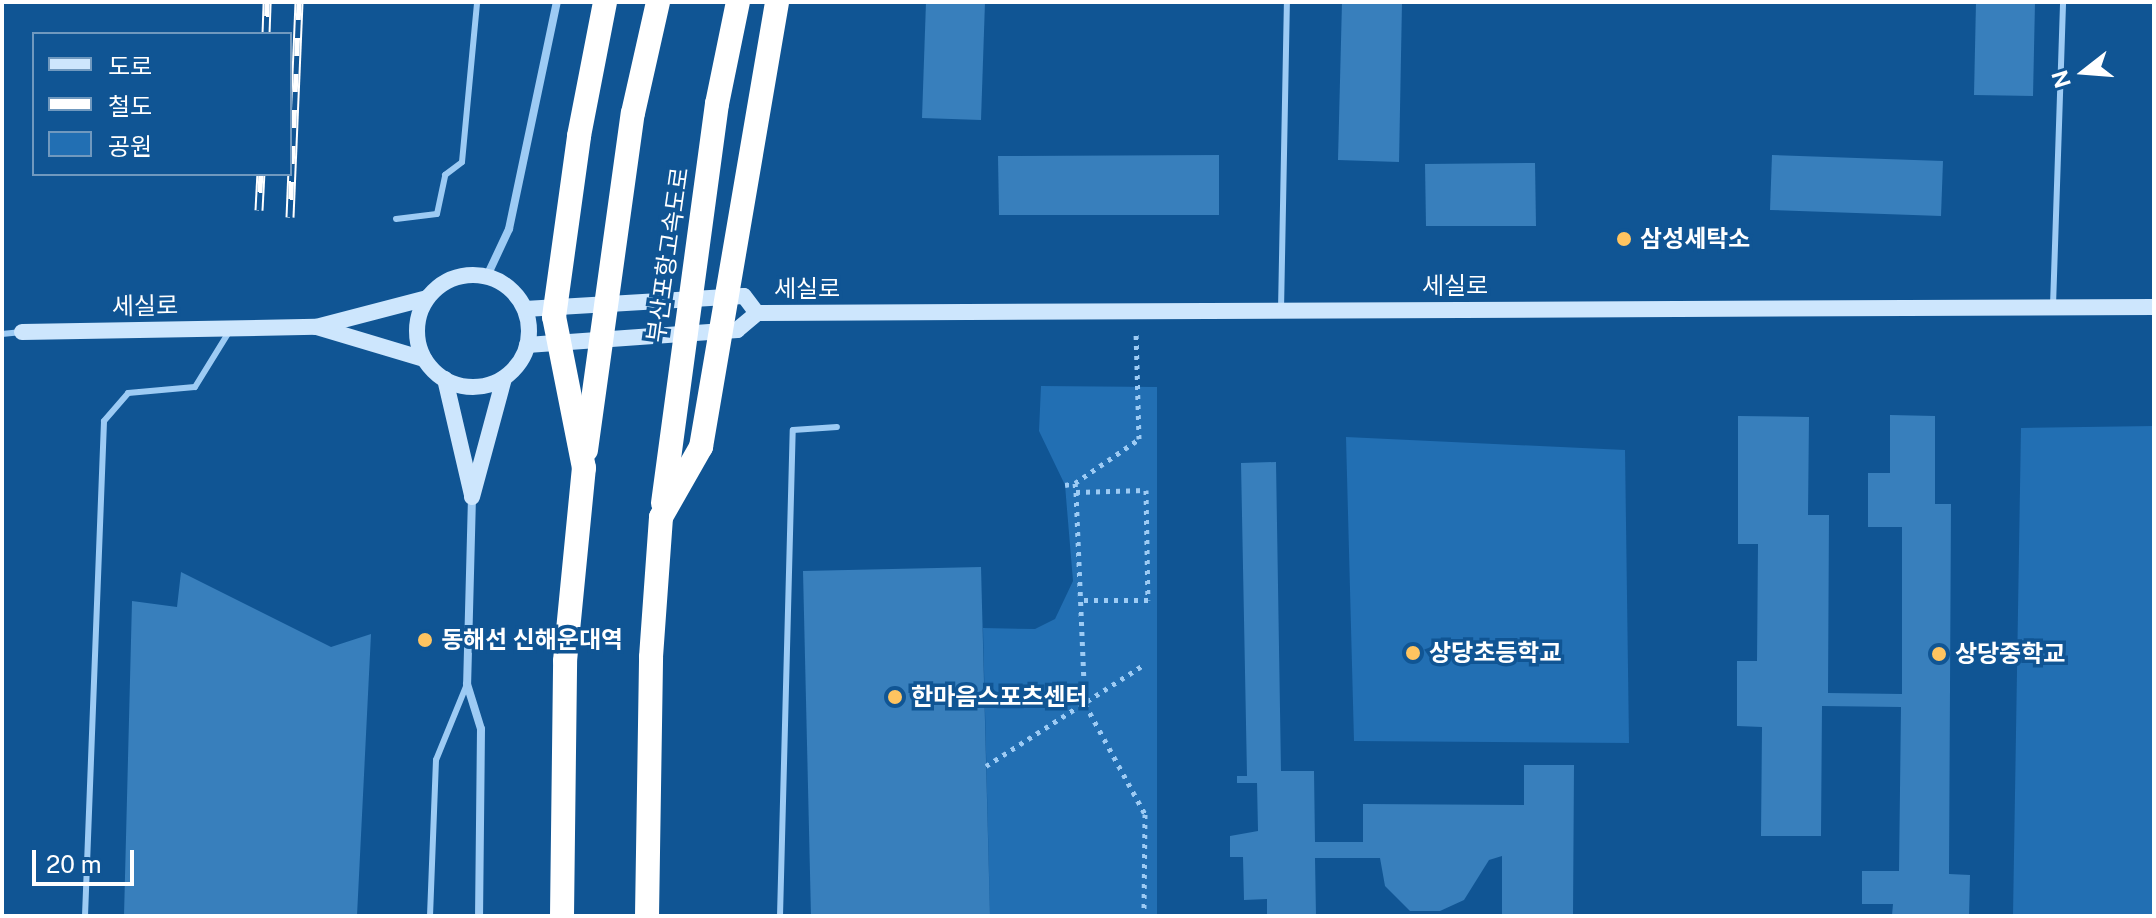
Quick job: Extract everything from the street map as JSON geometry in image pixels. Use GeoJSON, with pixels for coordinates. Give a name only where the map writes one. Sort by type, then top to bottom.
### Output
{"type":"FeatureCollection","features":[{"type":"Feature","properties":{"kind":"highway"},"geometry":{"type":"LineString","coordinates":[[584,468],[554,317],[579,136],[605,2]]}},
{"type":"Feature","properties":{"kind":"highway"},"geometry":{"type":"LineString","coordinates":[[562,916],[565,661],[584,468],[633,113],[658,2]]}},
{"type":"Feature","properties":{"kind":"highway","name":"부산포항고속도로"},"geometry":{"type":"LineString","coordinates":[[647,916],[651,657],[661,517],[717,104],[738,2]]}},
{"type":"Feature","properties":{"kind":"highway"},"geometry":{"type":"LineString","coordinates":[[661,517],[701,447],[777,2]]}},
{"type":"Feature","properties":{"kind":"street"},"geometry":{"type":"LineString","coordinates":[[479,916],[481,729],[467,684],[472,497],[504,378],[527,345],[525,309],[509,289],[487,276],[509,229],[557,2]]}},
{"type":"Feature","properties":{"kind":"street","name":"세실로"},"geometry":{"type":"LineString","coordinates":[[22,332],[316,327],[427,298],[454,278],[487,276]]}},
{"type":"Feature","properties":{"kind":"street","name":"세실로"},"geometry":{"type":"LineString","coordinates":[[525,309],[744,296],[757,313]]}},
{"type":"Feature","properties":{"kind":"street"},"geometry":{"type":"LineString","coordinates":[[424,359],[417,328],[427,298]]}},
{"type":"Feature","properties":{"kind":"street","name":"세실로"},"geometry":{"type":"LineString","coordinates":[[527,345],[737,330],[757,313],[2154,307]]}},
{"type":"Feature","properties":{"kind":"street","name":"세실로"},"geometry":{"type":"LineString","coordinates":[[316,327],[424,359],[445,379]]}},
{"type":"Feature","properties":{"kind":"street"},"geometry":{"type":"LineString","coordinates":[[472,497],[445,379],[475,387],[504,378]]}},
{"type":"Feature","properties":{"kind":"lane"},"geometry":{"type":"LineString","coordinates":[[396,219],[437,214],[445,175],[462,162],[477,2]]}},
{"type":"Feature","properties":{"kind":"lane"},"geometry":{"type":"LineString","coordinates":[[1281,310],[1287,2]]}},
{"type":"Feature","properties":{"kind":"lane"},"geometry":{"type":"LineString","coordinates":[[2053,307],[2063,2]]}},
{"type":"Feature","properties":{"kind":"lane"},"geometry":{"type":"LineString","coordinates":[[85,916],[104,421],[128,393],[195,387],[231,329]]}},
{"type":"Feature","properties":{"kind":"lane"},"geometry":{"type":"LineString","coordinates":[[2,334],[22,332]]}},
{"type":"Feature","properties":{"kind":"lane"},"geometry":{"type":"LineString","coordinates":[[780,916],[793,430],[837,427]]}},
{"type":"Feature","properties":{"kind":"lane"},"geometry":{"type":"LineString","coordinates":[[430,916],[436,760],[467,684]]}},
{"type":"Feature","properties":{"kind":"path"},"geometry":{"type":"LineString","coordinates":[[1065,485],[1075,483],[1139,439],[1135,311]]}},
{"type":"Feature","properties":{"kind":"path"},"geometry":{"type":"LineString","coordinates":[[1075,483],[1085,704],[1145,814],[1144,916]]}},
{"type":"Feature","properties":{"kind":"path"},"geometry":{"type":"LineString","coordinates":[[1076,492],[1146,490],[1148,600],[1082,600]]}},
{"type":"Feature","properties":{"kind":"path"},"geometry":{"type":"LineString","coordinates":[[986,766],[1142,666]]}},
{"type":"Feature","properties":{"kind":"green space"},"geometry":{"type":"Polygon","coordinates":[[[1041,386],[1157,387],[1157,916],[990,916],[983,628],[1035,629],[1055,619],[1073,581],[1065,485],[1039,431],[1041,386]]]}},
{"type":"Feature","properties":{"kind":"green space"},"geometry":{"type":"Polygon","coordinates":[[[2154,426],[2154,916],[2013,916],[2021,428],[2154,426]]]}},
{"type":"Feature","properties":{"kind":"green space"},"geometry":{"type":"Polygon","coordinates":[[[1346,437],[1625,450],[1629,743],[1354,741],[1346,437]]]}},
{"type":"Feature","properties":{"kind":"building"},"geometry":{"type":"Polygon","coordinates":[[[926,2],[985,2],[981,120],[922,118],[926,2]]]}},
{"type":"Feature","properties":{"kind":"building"},"geometry":{"type":"Polygon","coordinates":[[[1342,2],[1402,2],[1399,162],[1338,160],[1342,2]]]}},
{"type":"Feature","properties":{"kind":"building"},"geometry":{"type":"Polygon","coordinates":[[[1976,2],[2035,2],[2033,96],[1974,95],[1976,2]]]}},
{"type":"Feature","properties":{"kind":"building"},"geometry":{"type":"Polygon","coordinates":[[[1219,155],[1219,215],[999,215],[998,156],[1219,155]]]}},
{"type":"Feature","properties":{"kind":"building"},"geometry":{"type":"Polygon","coordinates":[[[1772,155],[1943,161],[1941,216],[1770,210],[1772,155]]]}},
{"type":"Feature","properties":{"kind":"building"},"geometry":{"type":"Polygon","coordinates":[[[1535,163],[1536,226],[1426,226],[1425,164],[1535,163]]]}},
{"type":"Feature","properties":{"kind":"building"},"geometry":{"type":"Polygon","coordinates":[[[1890,415],[1935,416],[1935,504],[1951,504],[1949,874],[1970,875],[1969,916],[1892,915],[1893,904],[1862,904],[1862,871],[1899,871],[1901,707],[1822,706],[1821,836],[1761,836],[1762,727],[1737,726],[1737,661],[1757,661],[1758,544],[1738,544],[1738,416],[1809,417],[1808,515],[1829,515],[1828,693],[1902,694],[1902,527],[1868,527],[1868,473],[1890,473],[1890,415]]]}},
{"type":"Feature","properties":{"kind":"building"},"geometry":{"type":"Polygon","coordinates":[[[1276,462],[1281,771],[1314,771],[1315,842],[1363,842],[1363,804],[1524,805],[1524,765],[1574,765],[1573,916],[1502,916],[1502,856],[1489,860],[1464,900],[1440,911],[1410,911],[1385,886],[1380,858],[1315,858],[1316,916],[1267,916],[1267,899],[1244,900],[1243,857],[1230,857],[1230,836],[1258,831],[1257,783],[1237,783],[1237,776],[1247,776],[1241,463],[1276,462]]]}},
{"type":"Feature","properties":{"kind":"building","name":"한마음스포츠센터"},"geometry":{"type":"Polygon","coordinates":[[[981,567],[990,916],[811,916],[803,571],[981,567]]]}},
{"type":"Feature","properties":{"kind":"building"},"geometry":{"type":"Polygon","coordinates":[[[181,572],[331,647],[371,634],[357,916],[124,916],[132,601],[177,607],[181,572]]]}},
{"type":"Feature","properties":{"kind":"railway"},"geometry":{"type":"LineString","coordinates":[[266,32],[267,2]]}},
{"type":"Feature","properties":{"kind":"railway"},"geometry":{"type":"LineString","coordinates":[[292,169],[299,2]]}},
{"type":"Feature","properties":{"kind":"railway"},"geometry":{"type":"LineString","coordinates":[[259,210],[261,176]]}},
{"type":"Feature","properties":{"kind":"railway"},"geometry":{"type":"LineString","coordinates":[[290,217],[292,176]]}},
{"type":"Feature","properties":{"kind":"place","name":"삼성세탁소"},"geometry":{"type":"Point","coordinates":[1624,239]}},
{"type":"Feature","properties":{"kind":"place","name":"동해선 신해운대역"},"geometry":{"type":"Point","coordinates":[425,640]}},
{"type":"Feature","properties":{"kind":"place","name":"상당초등학교"},"geometry":{"type":"Point","coordinates":[1413,653]}},
{"type":"Feature","properties":{"kind":"place","name":"상당중학교"},"geometry":{"type":"Point","coordinates":[1939,654]}},
{"type":"Feature","properties":{"kind":"place","name":"한마음스포츠센터"},"geometry":{"type":"Point","coordinates":[895,697]}}]}
